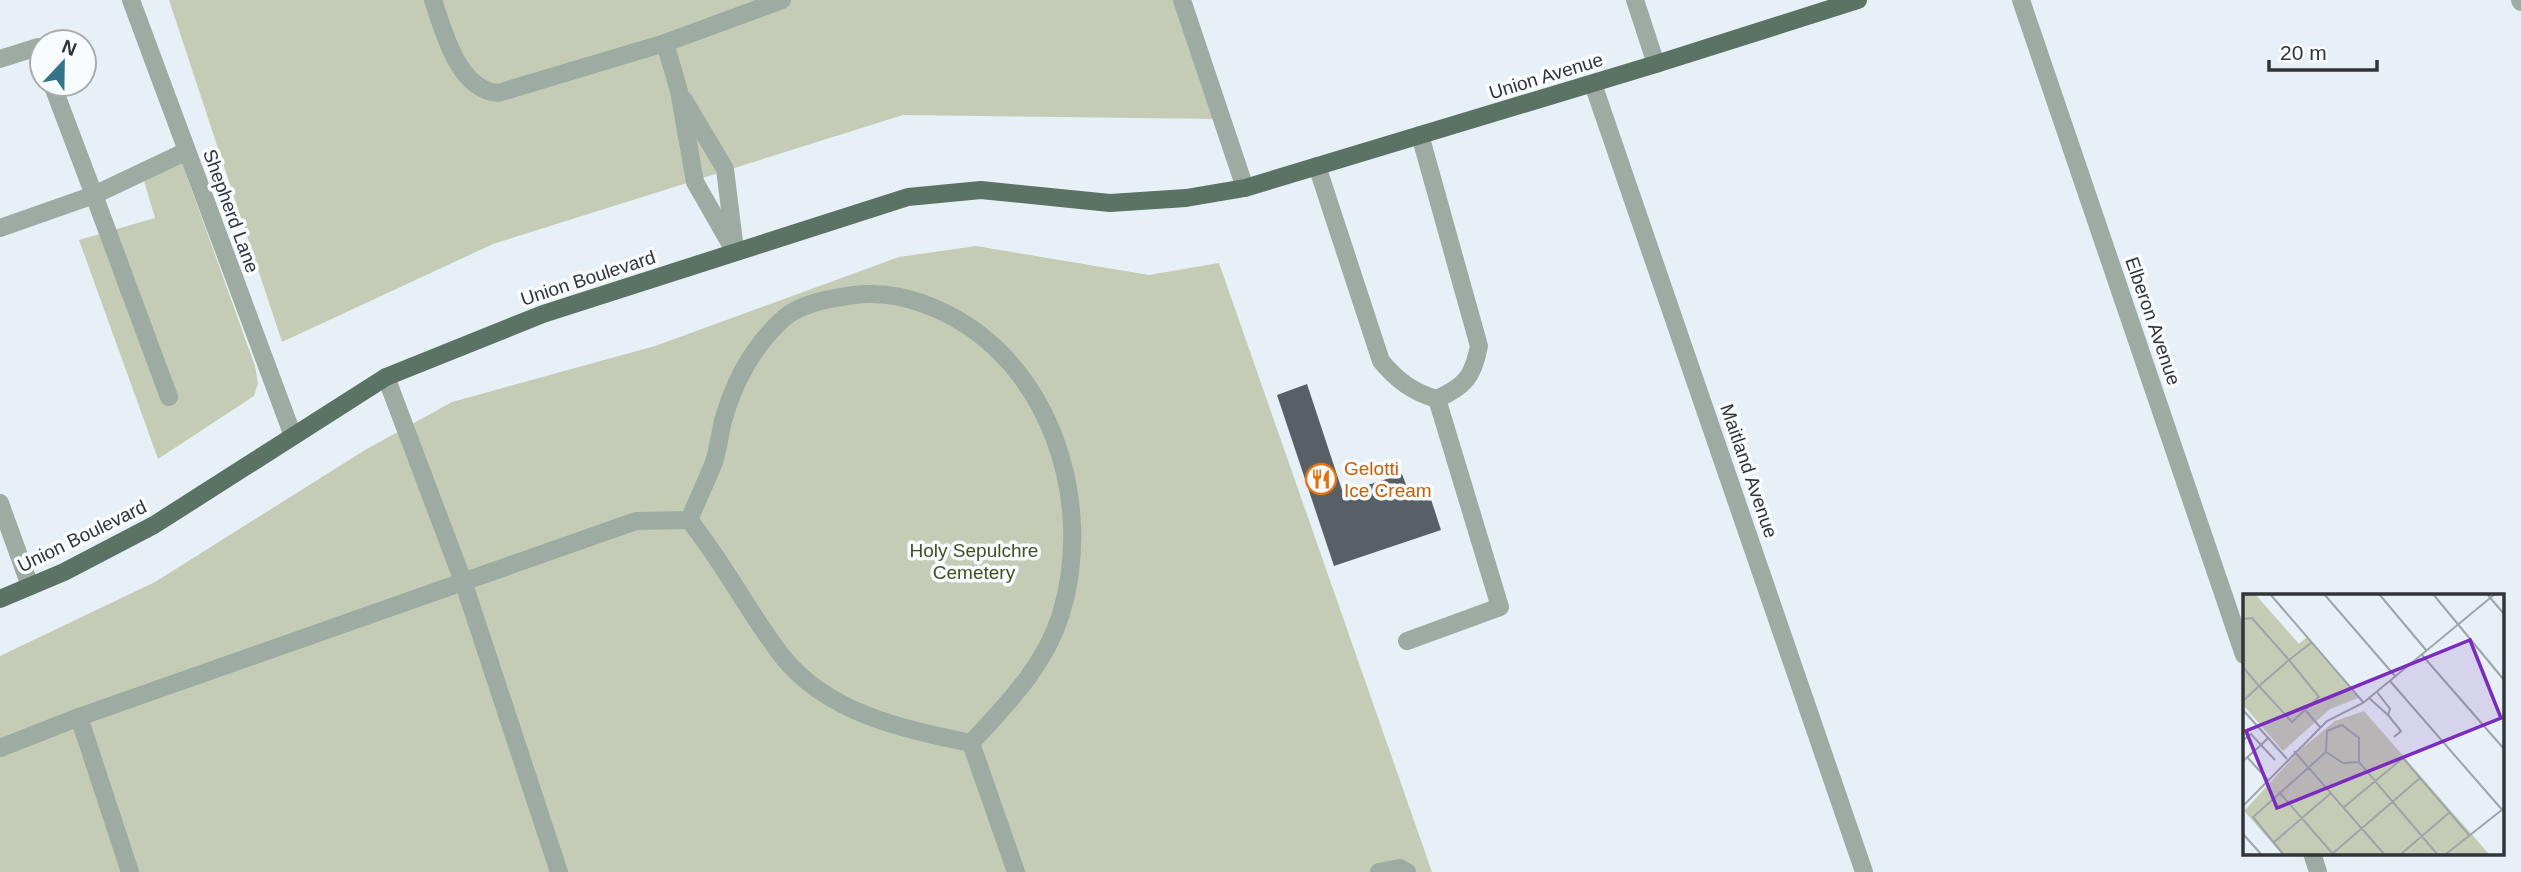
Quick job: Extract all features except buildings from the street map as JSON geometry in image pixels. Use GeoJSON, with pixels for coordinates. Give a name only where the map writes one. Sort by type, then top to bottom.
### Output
{"type":"FeatureCollection","features":[{"type":"Feature","properties":{"kind":"main road","name":"Union Avenue"},"geometry":{"type":"LineString","coordinates":[[1245,188],[1593,84],[1858,0]]}},
{"type":"Feature","properties":{"kind":"main road","name":"Union Boulevard"},"geometry":{"type":"LineString","coordinates":[[0,598],[155,525],[386,377],[543,314],[908,197],[981,190],[1110,203],[1186,198],[1245,188]]}},
{"type":"Feature","properties":{"kind":"street","name":"Shepherd Lane"},"geometry":{"type":"LineString","coordinates":[[131,0],[293,436]]}},
{"type":"Feature","properties":{"kind":"street"},"geometry":{"type":"LineString","coordinates":[[433,0],[464,72],[480,90],[498,93],[665,43],[782,0]]}},
{"type":"Feature","properties":{"kind":"street"},"geometry":{"type":"LineString","coordinates":[[1182,0],[1245,188]]}},
{"type":"Feature","properties":{"kind":"street"},"geometry":{"type":"LineString","coordinates":[[1634,0],[1656,64]]}},
{"type":"Feature","properties":{"kind":"street","name":"Elberon Avenue"},"geometry":{"type":"LineString","coordinates":[[2021,0],[2243,649]]}},
{"type":"Feature","properties":{"kind":"street"},"geometry":{"type":"LineString","coordinates":[[665,43],[679,91],[695,182],[735,252]]}},
{"type":"Feature","properties":{"kind":"street"},"geometry":{"type":"LineString","coordinates":[[0,59],[28,50]]}},
{"type":"Feature","properties":{"kind":"street","name":"Maitland Avenue"},"geometry":{"type":"LineString","coordinates":[[1593,84],[1864,872]]}},
{"type":"Feature","properties":{"kind":"street"},"geometry":{"type":"LineString","coordinates":[[679,91],[725,169],[735,252]]}},
{"type":"Feature","properties":{"kind":"street"},"geometry":{"type":"LineString","coordinates":[[57,98],[169,397]]}},
{"type":"Feature","properties":{"kind":"street"},"geometry":{"type":"LineString","coordinates":[[1317,166],[1381,360],[1398,380],[1419,394],[1437,400],[1458,390],[1474,370],[1479,346],[1420,135]]}},
{"type":"Feature","properties":{"kind":"street"},"geometry":{"type":"LineString","coordinates":[[0,228],[94,195],[187,151]]}},
{"type":"Feature","properties":{"kind":"street"},"geometry":{"type":"LineString","coordinates":[[689,520],[714,460],[723,421],[742,368],[786,316],[831,299],[875,292],[912,298],[959,320],[1000,354],[1031,390],[1059,446],[1073,512],[1070,571],[1061,615],[1040,663],[971,743]]}},
{"type":"Feature","properties":{"kind":"street"},"geometry":{"type":"LineString","coordinates":[[386,377],[463,581],[559,872]]}},
{"type":"Feature","properties":{"kind":"street"},"geometry":{"type":"LineString","coordinates":[[1407,641],[1500,607],[1437,400]]}},
{"type":"Feature","properties":{"kind":"street"},"geometry":{"type":"LineString","coordinates":[[0,503],[30,586]]}},
{"type":"Feature","properties":{"kind":"street"},"geometry":{"type":"LineString","coordinates":[[0,748],[79,717],[636,521],[689,520]]}},
{"type":"Feature","properties":{"kind":"street"},"geometry":{"type":"LineString","coordinates":[[689,520],[715,552],[749,610],[784,659],[814,685],[849,708],[883,723],[971,743]]}},
{"type":"Feature","properties":{"kind":"street"},"geometry":{"type":"LineString","coordinates":[[79,717],[131,872]]}},
{"type":"Feature","properties":{"kind":"street"},"geometry":{"type":"LineString","coordinates":[[971,743],[1016,872]]}},
{"type":"Feature","properties":{"kind":"street"},"geometry":{"type":"LineString","coordinates":[[2312,854],[2318,872]]}},
{"type":"Feature","properties":{"kind":"street"},"geometry":{"type":"LineString","coordinates":[[1379,872],[1400,869],[1407,872]]}},
{"type":"Feature","properties":{"kind":"green space"},"geometry":{"type":"Polygon","coordinates":[[[169,0],[1176,0],[1215,119],[903,115],[493,244],[282,342],[169,0]]]}},
{"type":"Feature","properties":{"kind":"green space"},"geometry":{"type":"Polygon","coordinates":[[[177,149],[255,366],[258,383],[254,396],[158,459],[79,240],[155,218],[139,164],[177,149]]]}},
{"type":"Feature","properties":{"kind":"green space","name":"Holy Sepulchre Cemetery"},"geometry":{"type":"Polygon","coordinates":[[[976,246],[1149,275],[1219,263],[1432,872],[0,872],[0,656],[155,582],[365,450],[452,402],[655,346],[899,257],[976,246]]]}},
{"type":"Feature","properties":{"kind":"place","name":"Gelotti Ice Cream"},"geometry":{"type":"Point","coordinates":[1321,479]}}]}
